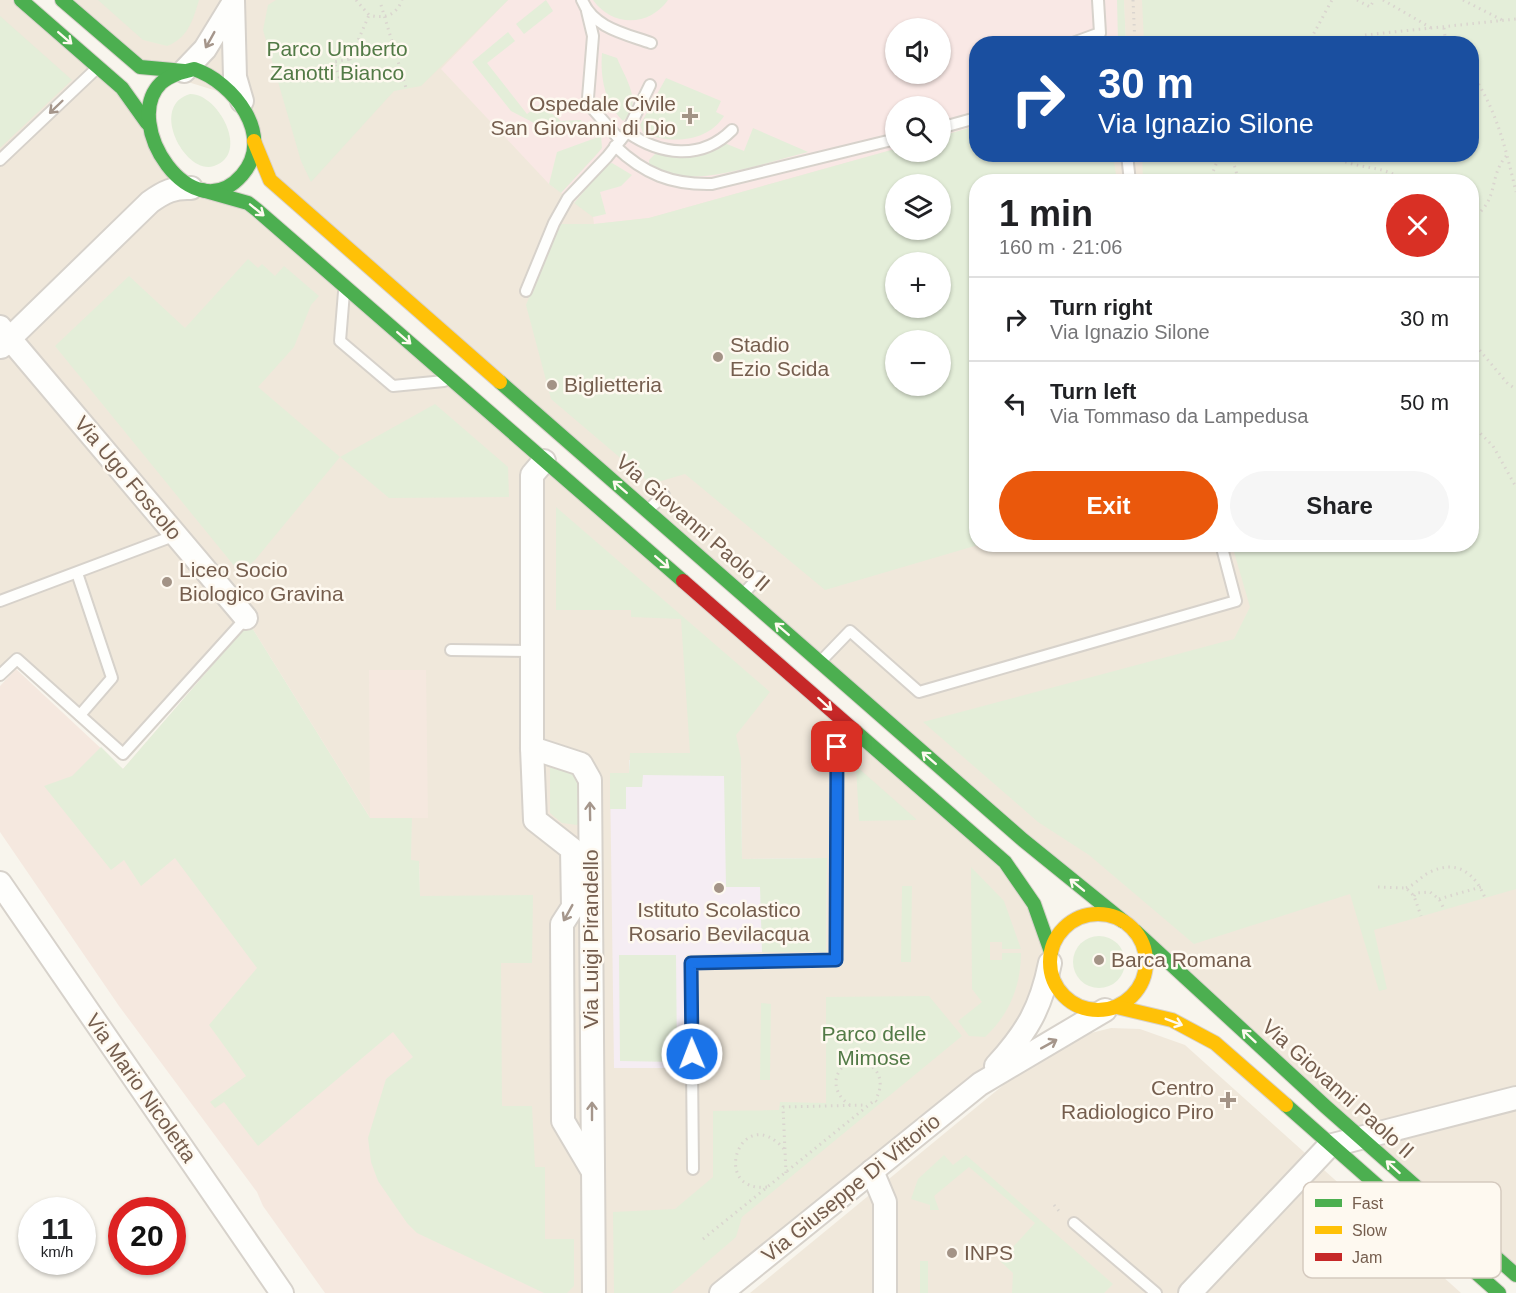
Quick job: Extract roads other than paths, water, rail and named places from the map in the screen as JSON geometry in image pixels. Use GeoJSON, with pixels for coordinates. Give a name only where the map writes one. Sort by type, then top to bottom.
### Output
{"type":"FeatureCollection","features":[{"type":"Feature","properties":{"kind":"street"},"geometry":{"type":"LineString","coordinates":[[21,0],[122,88],[172,171],[197,189],[227,186],[237,179],[251,161],[254,141],[235,77],[232,2]]}},
{"type":"Feature","properties":{"kind":"street"},"geometry":{"type":"LineString","coordinates":[[62,0],[140,67],[205,71],[223,81],[247,117]]}},
{"type":"Feature","properties":{"kind":"street"},"geometry":{"type":"LineString","coordinates":[[150,202],[159,189],[160,174],[150,132],[148,105],[156,88],[174,74],[184,71],[205,49],[232,2]]}},
{"type":"Feature","properties":{"kind":"street","name":"Via Giovanni Paolo II"},"geometry":{"type":"LineString","coordinates":[[254,141],[270,180],[1023,840],[1123,921]]}},
{"type":"Feature","properties":{"kind":"street"},"geometry":{"type":"LineString","coordinates":[[4,338],[150,202],[164,192],[177,187],[197,189],[248,203],[1005,862],[1029,890],[1042,920],[1055,984],[1067,999],[1078,1006],[1111,1009],[1172,1020],[1215,1043],[1371,1182]]}},
{"type":"Feature","properties":{"kind":"street","name":"Via Ugo Foscolo"},"geometry":{"type":"LineString","coordinates":[[4,338],[246,618]]}},
{"type":"Feature","properties":{"kind":"street","name":"Via Luigi Pirandello"},"geometry":{"type":"LineString","coordinates":[[544,460],[532,475],[532,748],[535,820],[572,849],[573,907],[562,924],[563,1121],[592,1170]]}},
{"type":"Feature","properties":{"kind":"street","name":"Via Luigi Pirandello"},"geometry":{"type":"LineString","coordinates":[[532,748],[581,764],[590,780],[594,1293]]}},
{"type":"Feature","properties":{"kind":"street","name":"Via Mario Nicoletta"},"geometry":{"type":"LineString","coordinates":[[0,883],[282,1293]]}},
{"type":"Feature","properties":{"kind":"street"},"geometry":{"type":"LineString","coordinates":[[1098,914],[1123,921],[1135,931],[1146,954],[1143,980],[1137,991],[1111,1009],[980,1084],[1018,1042],[1034,1017],[1044,995],[1050,957],[1063,929],[1085,916],[1098,914]]}},
{"type":"Feature","properties":{"kind":"street","name":"Via Giovanni Paolo II"},"geometry":{"type":"LineString","coordinates":[[1135,931],[1411,1182]]}},
{"type":"Feature","properties":{"kind":"street","name":"Via Giuseppe Di Vittorio"},"geometry":{"type":"LineString","coordinates":[[721,1293],[980,1084]]}},
{"type":"Feature","properties":{"kind":"street"},"geometry":{"type":"LineString","coordinates":[[1203,1289],[1329,1146],[1516,1098]]}},
{"type":"Feature","properties":{"kind":"street"},"geometry":{"type":"LineString","coordinates":[[872,1171],[885,1202],[885,1293]]}},
{"type":"Feature","properties":{"kind":"street","name":"Via Giovanni Paolo II"},"geometry":{"type":"LineString","coordinates":[[1501,1262],[1516,1275]]}},
{"type":"Feature","properties":{"kind":"street"},"geometry":{"type":"LineString","coordinates":[[1482,1278],[1499,1293]]}},
{"type":"Feature","properties":{"kind":"lane"},"geometry":{"type":"LineString","coordinates":[[582,0],[593,36],[588,98],[591,108],[653,175],[687,184],[712,184],[885,142]]}},
{"type":"Feature","properties":{"kind":"lane"},"geometry":{"type":"LineString","coordinates":[[1092,36],[1100,33],[1098,0]]}},
{"type":"Feature","properties":{"kind":"lane"},"geometry":{"type":"LineString","coordinates":[[587,11],[609,28],[651,43]]}},
{"type":"Feature","properties":{"kind":"lane"},"geometry":{"type":"LineString","coordinates":[[0,160],[98,66]]}},
{"type":"Feature","properties":{"kind":"lane"},"geometry":{"type":"LineString","coordinates":[[526,291],[554,223],[568,198],[621,139],[650,85]]}},
{"type":"Feature","properties":{"kind":"lane"},"geometry":{"type":"LineString","coordinates":[[951,125],[969,120]]}},
{"type":"Feature","properties":{"kind":"lane"},"geometry":{"type":"LineString","coordinates":[[621,139],[659,148],[699,151],[713,145],[732,130]]}},
{"type":"Feature","properties":{"kind":"lane"},"geometry":{"type":"LineString","coordinates":[[344,286],[340,341],[393,386],[452,380]]}},
{"type":"Feature","properties":{"kind":"lane"},"geometry":{"type":"LineString","coordinates":[[647,510],[664,495]]}},
{"type":"Feature","properties":{"kind":"lane"},"geometry":{"type":"LineString","coordinates":[[0,601],[176,535]]}},
{"type":"Feature","properties":{"kind":"lane"},"geometry":{"type":"LineString","coordinates":[[820,662],[850,631],[919,692],[1236,601],[1223,552]]}},
{"type":"Feature","properties":{"kind":"lane"},"geometry":{"type":"LineString","coordinates":[[77,573],[112,678],[80,715]]}},
{"type":"Feature","properties":{"kind":"lane"},"geometry":{"type":"LineString","coordinates":[[742,594],[759,577]]}},
{"type":"Feature","properties":{"kind":"lane"},"geometry":{"type":"LineString","coordinates":[[0,675],[17,659],[123,754],[246,618]]}},
{"type":"Feature","properties":{"kind":"lane"},"geometry":{"type":"LineString","coordinates":[[452,650],[532,651]]}},
{"type":"Feature","properties":{"kind":"lane"},"geometry":{"type":"LineString","coordinates":[[693,1169],[691,963],[836,960],[837,747],[851,727]]}},
{"type":"Feature","properties":{"kind":"lane"},"geometry":{"type":"LineString","coordinates":[[1074,1222],[1156,1293]]}},
{"type":"Feature","properties":{"kind":"place","name":"Ospedale Civile San Giovanni di Dio"},"geometry":{"type":"Point","coordinates":[690,116]}},
{"type":"Feature","properties":{"kind":"place","name":"Stadio Ezio Scida"},"geometry":{"type":"Point","coordinates":[718,357]}},
{"type":"Feature","properties":{"kind":"place","name":"Biglietteria"},"geometry":{"type":"Point","coordinates":[552,385]}},
{"type":"Feature","properties":{"kind":"place","name":"Liceo Socio Biologico Gravina"},"geometry":{"type":"Point","coordinates":[167,582]}},
{"type":"Feature","properties":{"kind":"place","name":"Istituto Scolastico Rosario Bevilacqua"},"geometry":{"type":"Point","coordinates":[719,888]}},
{"type":"Feature","properties":{"kind":"place","name":"Barca Romana"},"geometry":{"type":"Point","coordinates":[1099,960]}},
{"type":"Feature","properties":{"kind":"place","name":"Centro Radiologico Piro"},"geometry":{"type":"Point","coordinates":[1228,1100]}},
{"type":"Feature","properties":{"kind":"place","name":"INPS"},"geometry":{"type":"Point","coordinates":[952,1253]}},
{"type":"Feature","properties":{"kind":"park label","name":"Parco Umberto Zanotti Bianco"},"geometry":{"type":"Point","coordinates":[337,61]}},
{"type":"Feature","properties":{"kind":"park label","name":"Parco delle Mimose"},"geometry":{"type":"Point","coordinates":[874,1046]}}]}
